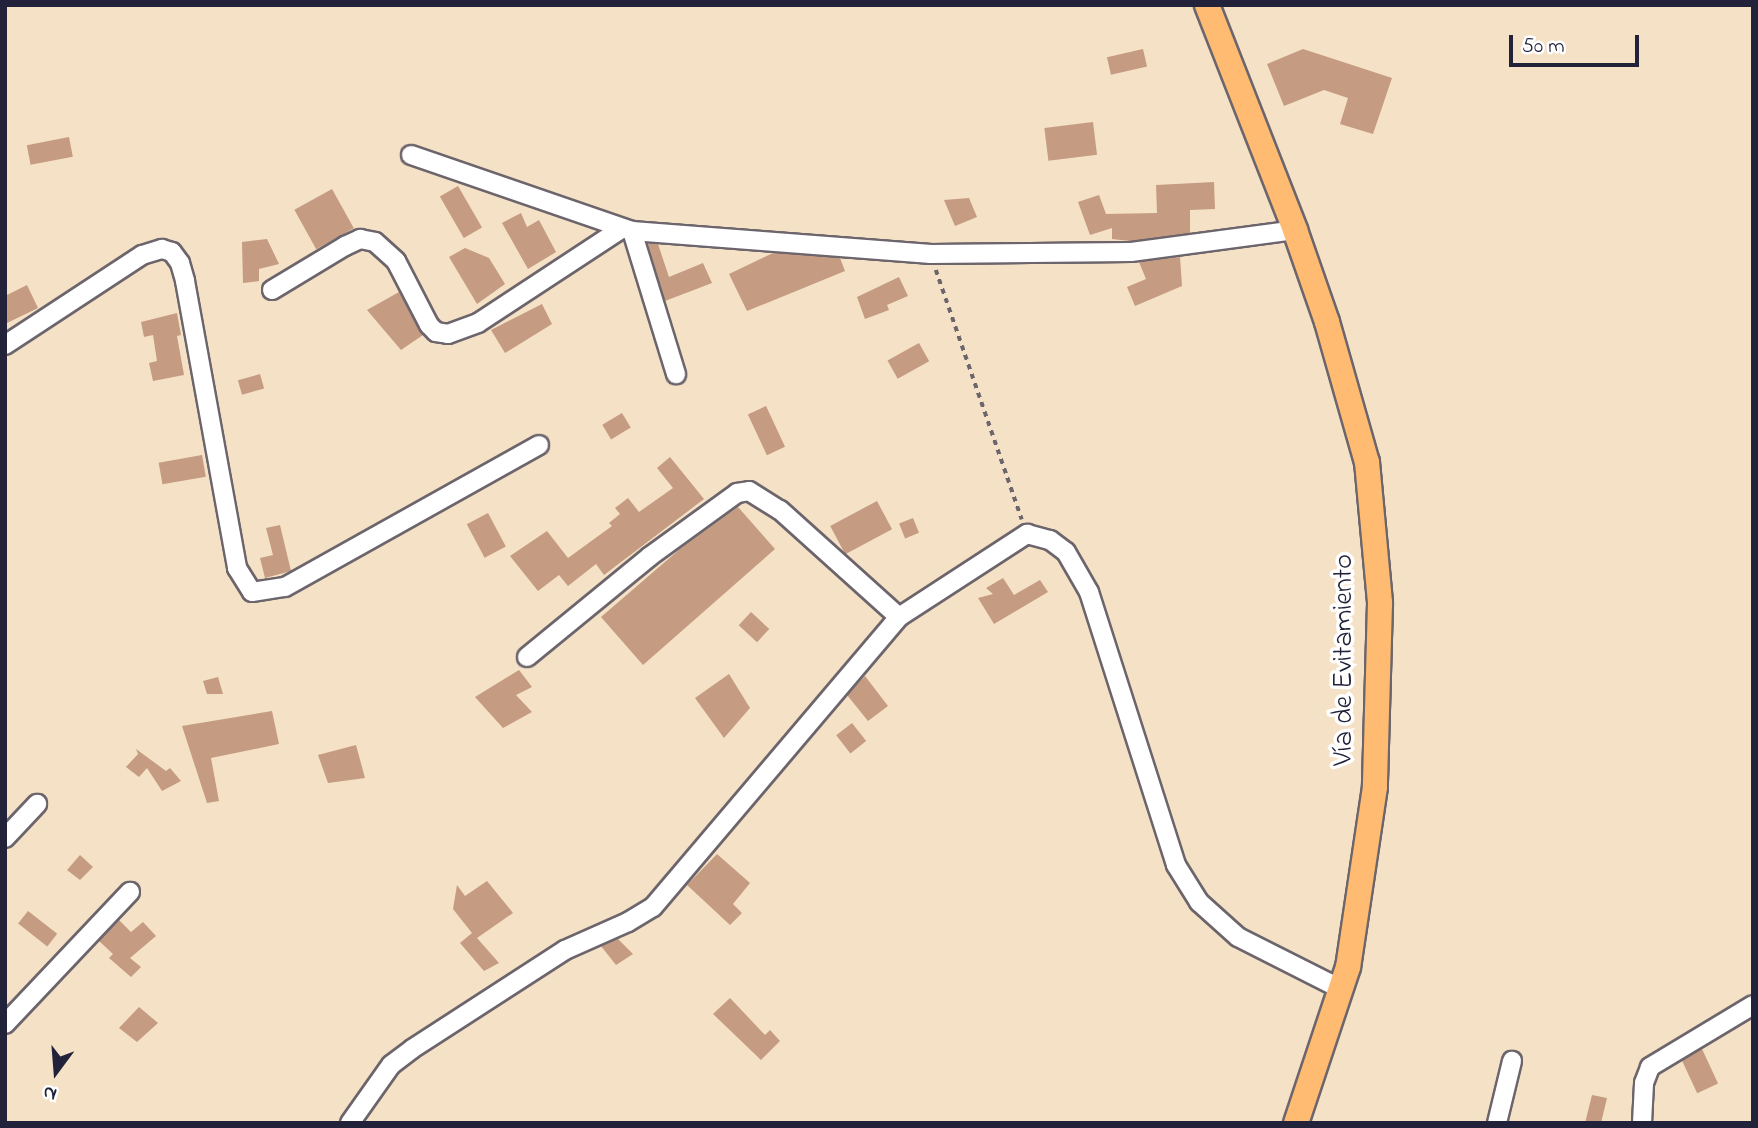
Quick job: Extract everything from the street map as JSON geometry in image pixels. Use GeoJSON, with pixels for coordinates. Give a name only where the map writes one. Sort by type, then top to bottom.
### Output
{"type":"FeatureCollection","features":[{"type":"Feature","properties":{"kind":"highway","name":"Vía de Evitamiento"},"geometry":{"type":"LineString","coordinates":[[1207,5],[1295,230],[1326,321],[1367,463],[1380,603],[1375,787],[1348,967],[1296,1123]]}},
{"type":"Feature","properties":{"kind":"street"},"geometry":{"type":"LineString","coordinates":[[411,155],[626,230],[931,254],[1132,252],[1295,230]]}},
{"type":"Feature","properties":{"kind":"street"},"geometry":{"type":"LineString","coordinates":[[272,290],[360,239],[375,242],[396,261],[429,325],[436,332],[448,334],[478,323],[626,230]]}},
{"type":"Feature","properties":{"kind":"street"},"geometry":{"type":"LineString","coordinates":[[626,230],[676,374]]}},
{"type":"Feature","properties":{"kind":"street"},"geometry":{"type":"LineString","coordinates":[[5,345],[142,255],[162,250],[172,252],[180,262],[185,281],[237,568],[252,592],[285,587],[539,445]]}},
{"type":"Feature","properties":{"kind":"street"},"geometry":{"type":"LineString","coordinates":[[527,657],[649,557],[737,493],[750,491],[780,510],[899,617]]}},
{"type":"Feature","properties":{"kind":"street"},"geometry":{"type":"LineString","coordinates":[[350,1123],[391,1065],[412,1049],[565,950],[628,922],[653,907],[899,617],[1027,534],[1050,540],[1066,552],[1089,592],[1176,865],[1199,902],[1238,937],[1341,989]]}},
{"type":"Feature","properties":{"kind":"street"},"geometry":{"type":"LineString","coordinates":[[5,838],[37,804]]}},
{"type":"Feature","properties":{"kind":"street"},"geometry":{"type":"LineString","coordinates":[[5,1024],[130,891]]}},
{"type":"Feature","properties":{"kind":"street"},"geometry":{"type":"LineString","coordinates":[[1642,1123],[1644,1083],[1650,1067],[1753,1006]]}},
{"type":"Feature","properties":{"kind":"street"},"geometry":{"type":"LineString","coordinates":[[1498,1123],[1512,1061]]}},
{"type":"Feature","properties":{"kind":"path"},"geometry":{"type":"LineString","coordinates":[[931,254],[1027,534]]}},
{"type":"Feature","properties":{"kind":"building"},"geometry":{"type":"Polygon","coordinates":[[[1143,49],[1147,67],[1111,75],[1107,57],[1143,49]]]}},
{"type":"Feature","properties":{"kind":"building"},"geometry":{"type":"Polygon","coordinates":[[[1303,49],[1392,78],[1373,134],[1340,124],[1348,98],[1324,90],[1284,106],[1267,64],[1303,49]]]}},
{"type":"Feature","properties":{"kind":"building"},"geometry":{"type":"Polygon","coordinates":[[[1093,122],[1097,155],[1048,161],[1044,128],[1093,122]]]}},
{"type":"Feature","properties":{"kind":"building"},"geometry":{"type":"Polygon","coordinates":[[[69,137],[73,157],[31,165],[27,145],[69,137]]]}},
{"type":"Feature","properties":{"kind":"building"},"geometry":{"type":"Polygon","coordinates":[[[1214,182],[1215,209],[1190,210],[1190,233],[1130,241],[1112,239],[1112,228],[1090,235],[1078,202],[1099,195],[1106,214],[1157,213],[1156,185],[1214,182]]]}},
{"type":"Feature","properties":{"kind":"building"},"geometry":{"type":"Polygon","coordinates":[[[458,186],[482,228],[464,238],[440,196],[458,186]]]}},
{"type":"Feature","properties":{"kind":"building"},"geometry":{"type":"Polygon","coordinates":[[[332,189],[354,228],[316,249],[294,210],[332,189]]]}},
{"type":"Feature","properties":{"kind":"building"},"geometry":{"type":"Polygon","coordinates":[[[969,198],[977,217],[955,226],[944,200],[969,198]]]}},
{"type":"Feature","properties":{"kind":"building"},"geometry":{"type":"Polygon","coordinates":[[[521,213],[527,227],[539,220],[556,252],[528,269],[502,223],[521,213]]]}},
{"type":"Feature","properties":{"kind":"building"},"geometry":{"type":"Polygon","coordinates":[[[267,239],[279,264],[259,269],[259,281],[243,283],[242,242],[267,239]]]}},
{"type":"Feature","properties":{"kind":"building"},"geometry":{"type":"Polygon","coordinates":[[[648,244],[658,244],[669,277],[703,263],[712,283],[665,301],[648,244]]]}},
{"type":"Feature","properties":{"kind":"building"},"geometry":{"type":"Polygon","coordinates":[[[465,248],[489,258],[505,284],[477,304],[449,257],[465,248]]]}},
{"type":"Feature","properties":{"kind":"building"},"geometry":{"type":"Polygon","coordinates":[[[773,253],[840,258],[845,271],[747,311],[729,274],[773,253]]]}},
{"type":"Feature","properties":{"kind":"building"},"geometry":{"type":"Polygon","coordinates":[[[1180,257],[1182,286],[1135,306],[1127,287],[1146,279],[1139,262],[1180,257]]]}},
{"type":"Feature","properties":{"kind":"building"},"geometry":{"type":"Polygon","coordinates":[[[899,277],[908,296],[887,305],[889,310],[865,319],[857,297],[899,277]]]}},
{"type":"Feature","properties":{"kind":"building"},"geometry":{"type":"Polygon","coordinates":[[[27,285],[38,308],[5,324],[5,296],[27,285]]]}},
{"type":"Feature","properties":{"kind":"building"},"geometry":{"type":"Polygon","coordinates":[[[399,292],[423,335],[401,350],[367,310],[399,292]]]}},
{"type":"Feature","properties":{"kind":"building"},"geometry":{"type":"Polygon","coordinates":[[[542,304],[552,324],[505,353],[491,330],[542,304]]]}},
{"type":"Feature","properties":{"kind":"building"},"geometry":{"type":"Polygon","coordinates":[[[177,313],[181,335],[177,336],[184,375],[153,381],[149,363],[157,361],[153,335],[144,337],[141,322],[177,313]]]}},
{"type":"Feature","properties":{"kind":"building"},"geometry":{"type":"Polygon","coordinates":[[[919,343],[929,361],[898,379],[888,360],[919,343]]]}},
{"type":"Feature","properties":{"kind":"building"},"geometry":{"type":"Polygon","coordinates":[[[260,374],[264,388],[242,395],[238,380],[260,374]]]}},
{"type":"Feature","properties":{"kind":"building"},"geometry":{"type":"Polygon","coordinates":[[[766,406],[785,447],[767,455],[748,414],[766,406]]]}},
{"type":"Feature","properties":{"kind":"building"},"geometry":{"type":"Polygon","coordinates":[[[622,413],[631,428],[611,439],[602,425],[622,413]]]}},
{"type":"Feature","properties":{"kind":"building"},"geometry":{"type":"Polygon","coordinates":[[[202,455],[206,477],[162,484],[159,463],[202,455]]]}},
{"type":"Feature","properties":{"kind":"building"},"geometry":{"type":"Polygon","coordinates":[[[670,457],[704,499],[604,575],[596,564],[568,586],[559,575],[538,591],[510,556],[547,531],[568,558],[612,526],[609,523],[620,514],[615,508],[628,498],[639,512],[673,488],[657,468],[670,457]]]}},
{"type":"Feature","properties":{"kind":"building"},"geometry":{"type":"Polygon","coordinates":[[[877,501],[892,529],[845,554],[830,526],[877,501]]]}},
{"type":"Feature","properties":{"kind":"building"},"geometry":{"type":"Polygon","coordinates":[[[738,507],[775,549],[643,665],[601,617],[680,549],[738,507]]]}},
{"type":"Feature","properties":{"kind":"building"},"geometry":{"type":"Polygon","coordinates":[[[488,513],[506,547],[485,558],[467,524],[488,513]]]}},
{"type":"Feature","properties":{"kind":"building"},"geometry":{"type":"Polygon","coordinates":[[[913,518],[919,533],[905,538],[899,524],[913,518]]]}},
{"type":"Feature","properties":{"kind":"building"},"geometry":{"type":"Polygon","coordinates":[[[280,525],[291,571],[265,578],[260,558],[273,555],[266,528],[280,525]]]}},
{"type":"Feature","properties":{"kind":"building"},"geometry":{"type":"Polygon","coordinates":[[[1003,578],[1014,595],[1040,580],[1048,592],[994,624],[978,598],[993,594],[986,588],[1003,578]]]}},
{"type":"Feature","properties":{"kind":"building"},"geometry":{"type":"Polygon","coordinates":[[[751,612],[769,629],[757,642],[739,625],[751,612]]]}},
{"type":"Feature","properties":{"kind":"building"},"geometry":{"type":"Polygon","coordinates":[[[519,670],[532,687],[516,695],[532,712],[503,728],[475,697],[519,670]]]}},
{"type":"Feature","properties":{"kind":"building"},"geometry":{"type":"Polygon","coordinates":[[[729,674],[750,708],[724,738],[695,698],[729,674]]]}},
{"type":"Feature","properties":{"kind":"building"},"geometry":{"type":"Polygon","coordinates":[[[865,676],[888,706],[868,721],[847,695],[865,676]]]}},
{"type":"Feature","properties":{"kind":"building"},"geometry":{"type":"Polygon","coordinates":[[[218,677],[223,694],[207,694],[203,681],[218,677]]]}},
{"type":"Feature","properties":{"kind":"building"},"geometry":{"type":"Polygon","coordinates":[[[272,711],[279,744],[211,758],[219,801],[207,803],[182,726],[272,711]]]}},
{"type":"Feature","properties":{"kind":"building"},"geometry":{"type":"Polygon","coordinates":[[[852,723],[866,741],[850,753],[836,735],[852,723]]]}},
{"type":"Feature","properties":{"kind":"building"},"geometry":{"type":"Polygon","coordinates":[[[356,745],[365,778],[328,783],[318,755],[356,745]]]}},
{"type":"Feature","properties":{"kind":"building"},"geometry":{"type":"Polygon","coordinates":[[[136,749],[166,771],[170,768],[181,781],[162,791],[147,768],[139,777],[126,767],[138,754],[136,749]]]}},
{"type":"Feature","properties":{"kind":"building"},"geometry":{"type":"Polygon","coordinates":[[[717,854],[750,883],[733,904],[742,913],[730,925],[687,885],[717,854]]]}},
{"type":"Feature","properties":{"kind":"building"},"geometry":{"type":"Polygon","coordinates":[[[80,855],[93,867],[80,880],[67,870],[80,855]]]}},
{"type":"Feature","properties":{"kind":"building"},"geometry":{"type":"Polygon","coordinates":[[[487,881],[513,913],[477,938],[499,963],[484,971],[460,943],[472,933],[453,909],[457,885],[465,896],[487,881]]]}},
{"type":"Feature","properties":{"kind":"building"},"geometry":{"type":"Polygon","coordinates":[[[28,911],[57,934],[47,946],[18,924],[28,911]]]}},
{"type":"Feature","properties":{"kind":"building"},"geometry":{"type":"Polygon","coordinates":[[[119,920],[131,932],[143,922],[156,936],[130,958],[141,967],[131,977],[109,958],[113,954],[99,941],[119,920]]]}},
{"type":"Feature","properties":{"kind":"building"},"geometry":{"type":"Polygon","coordinates":[[[618,939],[633,954],[616,965],[601,946],[618,939]]]}},
{"type":"Feature","properties":{"kind":"building"},"geometry":{"type":"Polygon","coordinates":[[[730,998],[765,1035],[770,1030],[780,1041],[761,1060],[713,1014],[730,998]]]}},
{"type":"Feature","properties":{"kind":"building"},"geometry":{"type":"Polygon","coordinates":[[[139,1007],[158,1023],[137,1042],[119,1028],[139,1007]]]}},
{"type":"Feature","properties":{"kind":"building"},"geometry":{"type":"Polygon","coordinates":[[[1702,1049],[1718,1083],[1697,1093],[1681,1059],[1702,1049]]]}},
{"type":"Feature","properties":{"kind":"building"},"geometry":{"type":"Polygon","coordinates":[[[1592,1095],[1607,1098],[1601,1123],[1585,1123],[1592,1095]]]}}]}
